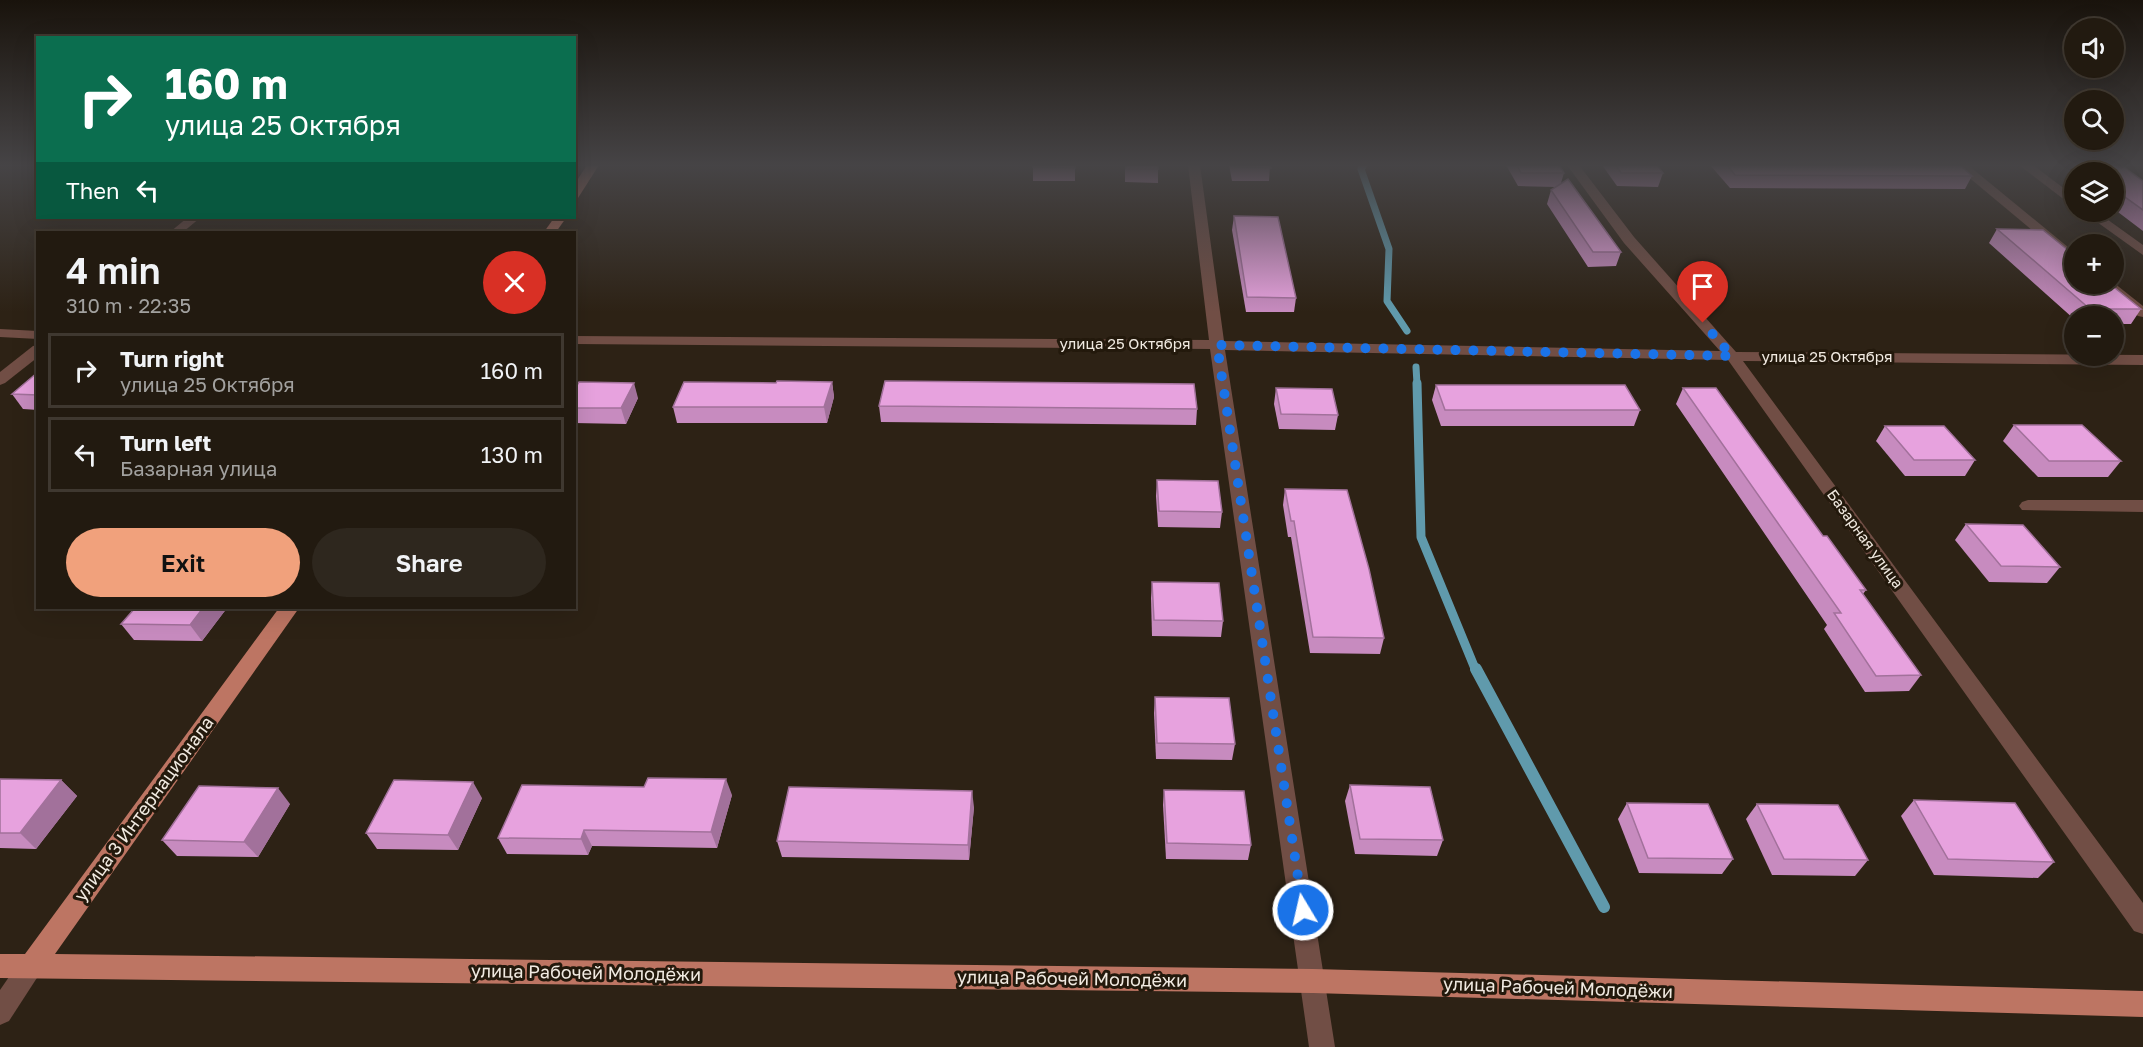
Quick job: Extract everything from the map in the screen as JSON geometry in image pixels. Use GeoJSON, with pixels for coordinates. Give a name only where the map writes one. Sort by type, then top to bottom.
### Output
{"type":"FeatureCollection","features":[{"type":"Feature","properties":{"kind":"main road","name":"улица 3 Интернационала"},"geometry":{"type":"LineString","coordinates":[[31,967],[288,609]]}},
{"type":"Feature","properties":{"kind":"main road","name":"улица Рабочей Молодёжи"},"geometry":{"type":"LineString","coordinates":[[0,966],[1313,981],[2143,1004]]}},
{"type":"Feature","properties":{"kind":"street"},"geometry":{"type":"LineString","coordinates":[[1200,214],[1217,345],[1322,1047]]}},
{"type":"Feature","properties":{"kind":"street","name":"Базарная улица"},"geometry":{"type":"LineString","coordinates":[[1609,214],[1629,240],[1732,356],[2143,923]]}},
{"type":"Feature","properties":{"kind":"street"},"geometry":{"type":"LineString","coordinates":[[2020,214],[2064,250]]}},
{"type":"Feature","properties":{"kind":"street"},"geometry":{"type":"LineString","coordinates":[[177,231],[193,219]]}},
{"type":"Feature","properties":{"kind":"street"},"geometry":{"type":"LineString","coordinates":[[2103,222],[2143,251]]}},
{"type":"Feature","properties":{"kind":"street"},"geometry":{"type":"LineString","coordinates":[[2119,294],[2143,313]]}},
{"type":"Feature","properties":{"kind":"street"},"geometry":{"type":"LineString","coordinates":[[0,333],[36,334]]}},
{"type":"Feature","properties":{"kind":"street","name":"улица 25 Октября"},"geometry":{"type":"LineString","coordinates":[[576,340],[1217,345],[1732,356],[2143,360]]}},
{"type":"Feature","properties":{"kind":"street"},"geometry":{"type":"LineString","coordinates":[[0,380],[36,351]]}},
{"type":"Feature","properties":{"kind":"street"},"geometry":{"type":"LineString","coordinates":[[2028,506],[2143,506]]}},
{"type":"Feature","properties":{"kind":"street","name":"улица 3 Интернационала"},"geometry":{"type":"LineString","coordinates":[[0,1012],[31,967]]}},
{"type":"Feature","properties":{"kind":"building"},"geometry":{"type":"Polygon","coordinates":[[[1567,214],[1593,214],[1621,252],[1593,252],[1567,214]]]}},
{"type":"Feature","properties":{"kind":"building"},"geometry":{"type":"Polygon","coordinates":[[[1234,216],[1278,217],[1296,298],[1247,297],[1234,216]]]}},
{"type":"Feature","properties":{"kind":"building"},"geometry":{"type":"Polygon","coordinates":[[[1997,229],[2043,230],[2064,247],[2064,287],[1997,229]]]}},
{"type":"Feature","properties":{"kind":"building"},"geometry":{"type":"Polygon","coordinates":[[[2073,294],[2122,294],[2141,309],[2124,309],[2124,306],[2087,306],[2073,294]]]}},
{"type":"Feature","properties":{"kind":"building"},"geometry":{"type":"Polygon","coordinates":[[[36,374],[36,395],[12,394],[36,374]]]}},
{"type":"Feature","properties":{"kind":"building"},"geometry":{"type":"Polygon","coordinates":[[[777,381],[832,382],[824,407],[673,407],[684,382],[776,383],[777,381]]]}},
{"type":"Feature","properties":{"kind":"building"},"geometry":{"type":"Polygon","coordinates":[[[885,381],[1194,384],[1197,409],[879,406],[885,381]]]}},
{"type":"Feature","properties":{"kind":"building"},"geometry":{"type":"Polygon","coordinates":[[[579,382],[634,383],[621,408],[576,408],[576,387],[579,382]]]}},
{"type":"Feature","properties":{"kind":"building"},"geometry":{"type":"Polygon","coordinates":[[[1436,385],[1625,385],[1640,410],[1445,410],[1436,385]]]}},
{"type":"Feature","properties":{"kind":"building"},"geometry":{"type":"Polygon","coordinates":[[[1276,388],[1332,389],[1338,415],[1281,414],[1276,388]]]}},
{"type":"Feature","properties":{"kind":"building"},"geometry":{"type":"Polygon","coordinates":[[[1683,388],[1716,388],[1823,536],[1827,536],[1866,590],[1860,590],[1921,675],[1876,676],[1834,613],[1841,613],[1683,388]]]}},
{"type":"Feature","properties":{"kind":"building"},"geometry":{"type":"Polygon","coordinates":[[[2014,425],[2082,425],[2121,461],[2049,461],[2014,425]]]}},
{"type":"Feature","properties":{"kind":"building"},"geometry":{"type":"Polygon","coordinates":[[[1885,426],[1944,426],[1975,460],[1914,460],[1885,426]]]}},
{"type":"Feature","properties":{"kind":"building"},"geometry":{"type":"Polygon","coordinates":[[[1157,480],[1218,481],[1222,512],[1159,511],[1157,480]]]}},
{"type":"Feature","properties":{"kind":"building"},"geometry":{"type":"Polygon","coordinates":[[[1285,489],[1347,490],[1369,569],[1384,638],[1313,637],[1294,521],[1291,521],[1285,489]]]}},
{"type":"Feature","properties":{"kind":"building"},"geometry":{"type":"Polygon","coordinates":[[[1966,524],[2023,525],[2060,567],[2001,566],[1966,524]]]}},
{"type":"Feature","properties":{"kind":"building"},"geometry":{"type":"Polygon","coordinates":[[[1152,582],[1219,583],[1223,621],[1154,620],[1152,582]]]}},
{"type":"Feature","properties":{"kind":"building"},"geometry":{"type":"Polygon","coordinates":[[[134,609],[202,609],[190,625],[121,624],[134,609]]]}},
{"type":"Feature","properties":{"kind":"building"},"geometry":{"type":"Polygon","coordinates":[[[1155,697],[1229,698],[1235,744],[1157,743],[1155,697]]]}},
{"type":"Feature","properties":{"kind":"building"},"geometry":{"type":"Polygon","coordinates":[[[648,778],[726,779],[711,832],[584,830],[581,839],[498,838],[522,785],[644,787],[648,778]]]}},
{"type":"Feature","properties":{"kind":"building"},"geometry":{"type":"Polygon","coordinates":[[[0,779],[61,780],[20,833],[0,833],[0,779]]]}},
{"type":"Feature","properties":{"kind":"building"},"geometry":{"type":"Polygon","coordinates":[[[394,780],[473,782],[448,835],[366,833],[394,780]]]}},
{"type":"Feature","properties":{"kind":"building"},"geometry":{"type":"Polygon","coordinates":[[[1350,785],[1430,787],[1443,840],[1360,839],[1350,785]]]}},
{"type":"Feature","properties":{"kind":"building"},"geometry":{"type":"Polygon","coordinates":[[[199,786],[278,788],[244,842],[162,840],[199,786]]]}},
{"type":"Feature","properties":{"kind":"building"},"geometry":{"type":"Polygon","coordinates":[[[789,787],[972,791],[968,845],[777,841],[789,787]]]}},
{"type":"Feature","properties":{"kind":"building"},"geometry":{"type":"Polygon","coordinates":[[[1164,790],[1244,791],[1251,845],[1167,843],[1164,790]]]}},
{"type":"Feature","properties":{"kind":"building"},"geometry":{"type":"Polygon","coordinates":[[[1914,800],[2015,803],[2054,862],[1948,859],[1914,800]]]}},
{"type":"Feature","properties":{"kind":"building"},"geometry":{"type":"Polygon","coordinates":[[[1627,803],[1708,804],[1733,859],[1648,858],[1627,803]]]}},
{"type":"Feature","properties":{"kind":"building"},"geometry":{"type":"Polygon","coordinates":[[[1757,804],[1838,805],[1868,860],[1784,859],[1757,804]]]}},
{"type":"Feature","properties":{"kind":"waterway"},"geometry":{"type":"LineString","coordinates":[[1377,214],[1389,249],[1387,301],[1407,331]]}},
{"type":"Feature","properties":{"kind":"waterway"},"geometry":{"type":"LineString","coordinates":[[1416,367],[1417,384]]}},
{"type":"Feature","properties":{"kind":"waterway"},"geometry":{"type":"LineString","coordinates":[[1417,383],[1421,537],[1476,671]]}},
{"type":"Feature","properties":{"kind":"waterway"},"geometry":{"type":"LineString","coordinates":[[1476,669],[1604,907]]}},
{"type":"Feature","properties":{"kind":"route"},"geometry":{"type":"LineString","coordinates":[[1303,910],[1217,345],[1732,356],[1703,323]]}}]}
